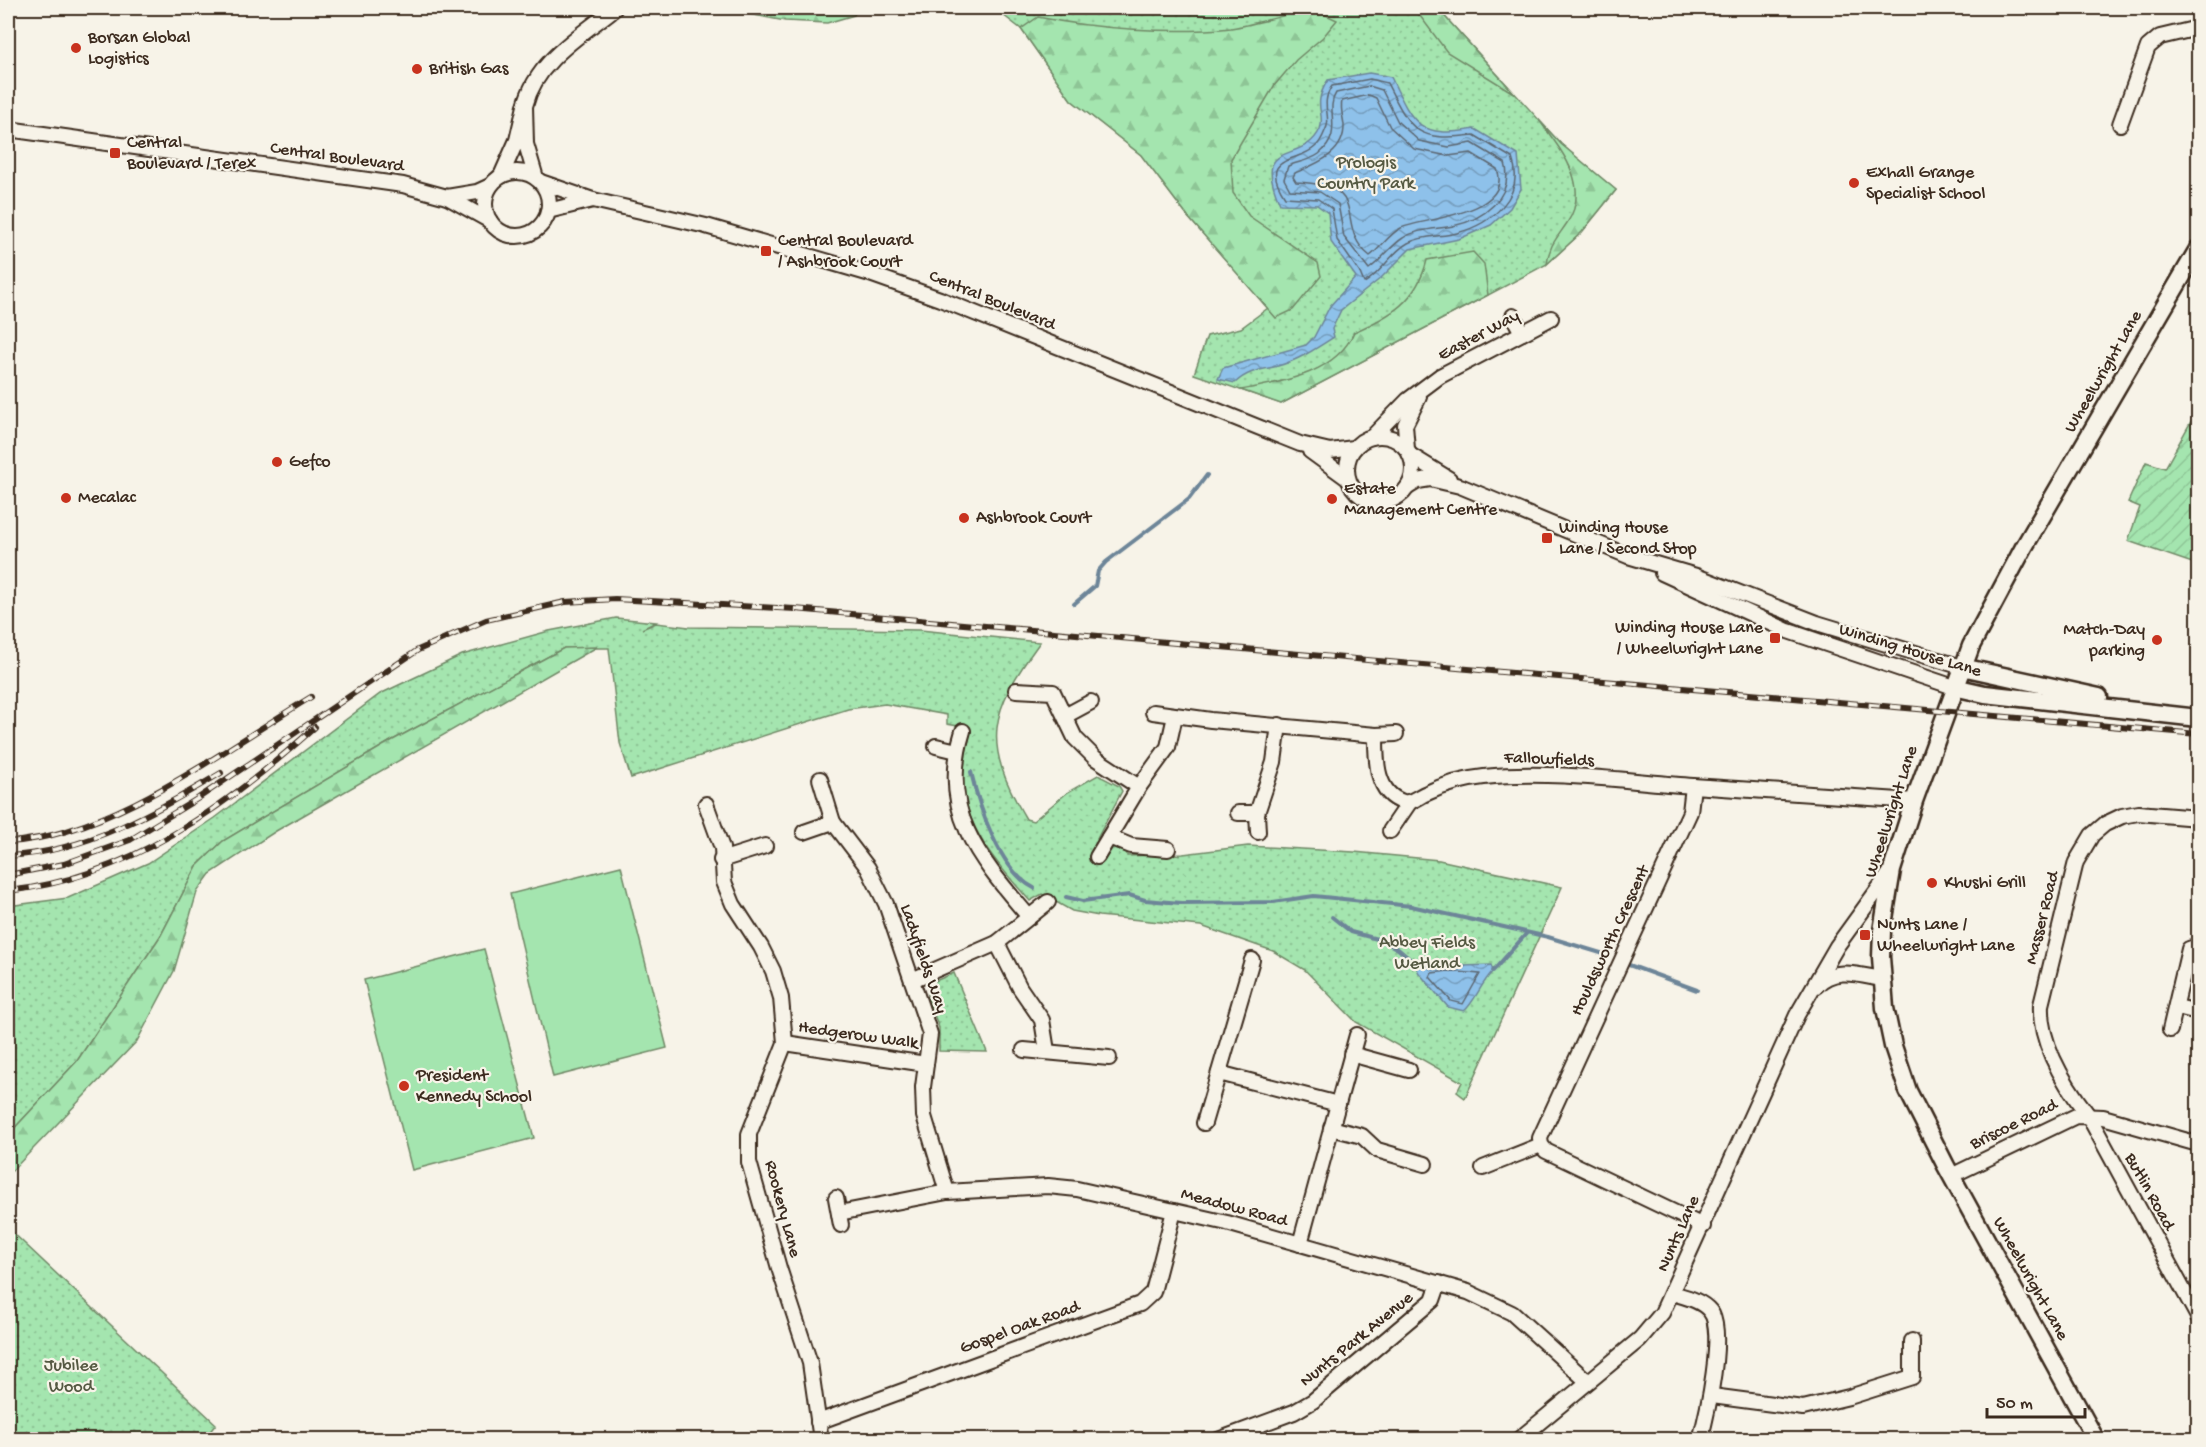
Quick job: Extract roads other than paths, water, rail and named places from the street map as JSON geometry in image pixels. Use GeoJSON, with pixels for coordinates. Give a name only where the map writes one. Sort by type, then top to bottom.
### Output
{"type":"FeatureCollection","features":[{"type":"Feature","properties":{"kind":"street"},"geometry":{"type":"LineString","coordinates":[[525,106],[526,144],[538,180],[549,198],[548,211],[541,225],[533,231],[518,236],[501,232],[490,221],[485,202],[490,186],[501,176],[517,140],[529,88],[541,70],[615,8]]}},
{"type":"Feature","properties":{"kind":"street"},"geometry":{"type":"LineString","coordinates":[[2128,118],[2148,47],[2154,40],[2173,33],[2199,28]]}},
{"type":"Feature","properties":{"kind":"street","name":"Central Boulevard"},"geometry":{"type":"LineString","coordinates":[[8,129],[403,185],[447,197],[490,221]]}},
{"type":"Feature","properties":{"kind":"street"},"geometry":{"type":"LineString","coordinates":[[501,176],[518,172],[538,180]]}},
{"type":"Feature","properties":{"kind":"street","name":"Central Boulevard"},"geometry":{"type":"LineString","coordinates":[[538,180],[592,200],[706,226],[867,273],[962,308],[1300,444],[1330,451],[1354,448]]}},
{"type":"Feature","properties":{"kind":"street","name":"Central Boulevard"},"geometry":{"type":"LineString","coordinates":[[447,197],[477,192],[490,186]]}},
{"type":"Feature","properties":{"kind":"street","name":"Central Boulevard"},"geometry":{"type":"LineString","coordinates":[[548,211],[592,200]]}},
{"type":"Feature","properties":{"kind":"street","name":"Wheelwright Lane"},"geometry":{"type":"LineString","coordinates":[[2096,1440],[1951,1176],[1908,1091],[1893,1046],[1881,979],[1885,903],[1892,870],[1914,801],[1954,687],[1979,628],[2199,249]]}},
{"type":"Feature","properties":{"kind":"street"},"geometry":{"type":"LineString","coordinates":[[1513,316],[1522,333]]}},
{"type":"Feature","properties":{"kind":"street","name":"Easter Way"},"geometry":{"type":"LineString","coordinates":[[1372,437],[1408,400],[1425,387],[1481,354],[1551,318]]}},
{"type":"Feature","properties":{"kind":"street","name":"Easter Way"},"geometry":{"type":"LineString","coordinates":[[1408,452],[1405,424],[1408,414],[1425,387]]}},
{"type":"Feature","properties":{"kind":"street"},"geometry":{"type":"LineString","coordinates":[[1372,437],[1389,437],[1408,452],[1413,468],[1408,487],[1392,501],[1377,503],[1357,494],[1347,478],[1347,464],[1354,448],[1372,437]]}},
{"type":"Feature","properties":{"kind":"street","name":"Central Boulevard"},"geometry":{"type":"LineString","coordinates":[[1300,444],[1333,465],[1347,478]]}},
{"type":"Feature","properties":{"kind":"street","name":"Winding House Lane"},"geometry":{"type":"LineString","coordinates":[[1408,452],[1460,486]]}},
{"type":"Feature","properties":{"kind":"street","name":"Winding House Lane"},"geometry":{"type":"LineString","coordinates":[[1408,487],[1418,481],[1430,479],[1460,486],[1628,556],[1788,632],[1954,687],[1985,694],[2199,717]]}},
{"type":"Feature","properties":{"kind":"street","name":"Winding House Lane"},"geometry":{"type":"LineString","coordinates":[[1628,556],[1696,576],[1817,623],[1962,667],[2199,717]]}},
{"type":"Feature","properties":{"kind":"street"},"geometry":{"type":"LineString","coordinates":[[1016,690],[1053,692],[1075,738],[1095,758],[1139,788]]}},
{"type":"Feature","properties":{"kind":"street"},"geometry":{"type":"LineString","coordinates":[[1065,716],[1091,702]]}},
{"type":"Feature","properties":{"kind":"street"},"geometry":{"type":"LineString","coordinates":[[1154,712],[1175,716],[1376,735],[1396,734]]}},
{"type":"Feature","properties":{"kind":"street"},"geometry":{"type":"LineString","coordinates":[[1097,857],[1139,788],[1168,747],[1175,716]]}},
{"type":"Feature","properties":{"kind":"street"},"geometry":{"type":"LineString","coordinates":[[1258,832],[1257,813],[1274,762],[1279,725]]}},
{"type":"Feature","properties":{"kind":"street"},"geometry":{"type":"LineString","coordinates":[[963,731],[957,751],[954,785],[964,824],[986,866],[1029,917]]}},
{"type":"Feature","properties":{"kind":"street"},"geometry":{"type":"LineString","coordinates":[[1376,735],[1376,762],[1381,782],[1400,801],[1409,803]]}},
{"type":"Feature","properties":{"kind":"street"},"geometry":{"type":"LineString","coordinates":[[936,746],[957,751]]}},
{"type":"Feature","properties":{"kind":"street","name":"Fallowfields"},"geometry":{"type":"LineString","coordinates":[[1390,831],[1409,803],[1450,783],[1488,777],[1526,776],[1693,786]]}},
{"type":"Feature","properties":{"kind":"street","name":"Ladyfields Way"},"geometry":{"type":"LineString","coordinates":[[820,779],[833,822],[868,868],[886,904],[930,1034],[923,1087],[924,1116],[947,1192]]}},
{"type":"Feature","properties":{"kind":"street"},"geometry":{"type":"LineString","coordinates":[[1693,786],[1914,801]]}},
{"type":"Feature","properties":{"kind":"street","name":"Houldsworth Crescent"},"geometry":{"type":"LineString","coordinates":[[1541,1146],[1540,1138],[1690,812],[1693,786]]}},
{"type":"Feature","properties":{"kind":"street","name":"Rookery Lane"},"geometry":{"type":"LineString","coordinates":[[706,804],[722,848],[724,882],[733,904],[773,971],[781,998],[785,1043],[749,1134],[749,1162],[779,1268],[810,1363],[821,1440]]}},
{"type":"Feature","properties":{"kind":"street"},"geometry":{"type":"LineString","coordinates":[[1238,813],[1257,813]]}},
{"type":"Feature","properties":{"kind":"street","name":"Masser Road"},"geometry":{"type":"LineString","coordinates":[[2088,1115],[2075,1098],[2049,1046],[2040,1021],[2041,1005],[2076,862],[2082,848],[2092,835],[2105,824],[2122,816],[2156,813],[2199,818]]}},
{"type":"Feature","properties":{"kind":"street"},"geometry":{"type":"LineString","coordinates":[[804,832],[833,822]]}},
{"type":"Feature","properties":{"kind":"street"},"geometry":{"type":"LineString","coordinates":[[1109,837],[1131,846],[1168,849]]}},
{"type":"Feature","properties":{"kind":"street"},"geometry":{"type":"LineString","coordinates":[[721,860],[765,846]]}},
{"type":"Feature","properties":{"kind":"street","name":"Nunts Lane"},"geometry":{"type":"LineString","coordinates":[[1518,1440],[1649,1331],[1672,1293],[1797,1015],[1837,946],[1892,870]]}},
{"type":"Feature","properties":{"kind":"street"},"geometry":{"type":"LineString","coordinates":[[912,980],[997,944],[1046,903]]}},
{"type":"Feature","properties":{"kind":"street"},"geometry":{"type":"LineString","coordinates":[[997,944],[1020,988],[1035,1005],[1042,1020],[1047,1052]]}},
{"type":"Feature","properties":{"kind":"street"},"geometry":{"type":"LineString","coordinates":[[2170,1030],[2190,949],[2199,946]]}},
{"type":"Feature","properties":{"kind":"street"},"geometry":{"type":"LineString","coordinates":[[1204,1123],[1252,960]]}},
{"type":"Feature","properties":{"kind":"street","name":"Nunts Lane"},"geometry":{"type":"LineString","coordinates":[[1809,994],[1824,979],[1835,974],[1849,973],[1881,979]]}},
{"type":"Feature","properties":{"kind":"street"},"geometry":{"type":"LineString","coordinates":[[2177,1006],[2199,1012]]}},
{"type":"Feature","properties":{"kind":"street"},"geometry":{"type":"LineString","coordinates":[[1300,1244],[1357,1035]]}},
{"type":"Feature","properties":{"kind":"street","name":"Hedgerow Walk"},"geometry":{"type":"LineString","coordinates":[[785,1043],[927,1064]]}},
{"type":"Feature","properties":{"kind":"street"},"geometry":{"type":"LineString","coordinates":[[1024,1050],[1109,1058]]}},
{"type":"Feature","properties":{"kind":"street"},"geometry":{"type":"LineString","coordinates":[[1352,1054],[1409,1070]]}},
{"type":"Feature","properties":{"kind":"street"},"geometry":{"type":"LineString","coordinates":[[1219,1073],[1338,1104]]}},
{"type":"Feature","properties":{"kind":"street","name":"Briscoe Road"},"geometry":{"type":"LineString","coordinates":[[1951,1176],[2067,1119],[2088,1115],[2103,1117],[2199,1144]]}},
{"type":"Feature","properties":{"kind":"street","name":"Butlin Road"},"geometry":{"type":"LineString","coordinates":[[2088,1115],[2199,1317]]}},
{"type":"Feature","properties":{"kind":"street"},"geometry":{"type":"LineString","coordinates":[[1332,1128],[1362,1136],[1377,1150],[1425,1164]]}},
{"type":"Feature","properties":{"kind":"street"},"geometry":{"type":"LineString","coordinates":[[1483,1168],[1541,1146],[1546,1151],[1703,1226]]}},
{"type":"Feature","properties":{"kind":"street","name":"Meadow Road"},"geometry":{"type":"LineString","coordinates":[[836,1198],[840,1219],[947,1192],[1048,1186],[1077,1189],[1174,1211],[1468,1292],[1512,1313],[1587,1381]]}},
{"type":"Feature","properties":{"kind":"street","name":"Gospel Oak Road"},"geometry":{"type":"LineString","coordinates":[[818,1422],[1140,1304],[1153,1292],[1174,1211]]}},
{"type":"Feature","properties":{"kind":"street","name":"Nunts Park Avenue"},"geometry":{"type":"LineString","coordinates":[[1218,1440],[1294,1412],[1313,1401],[1433,1300],[1439,1283]]}},
{"type":"Feature","properties":{"kind":"street"},"geometry":{"type":"LineString","coordinates":[[1672,1293],[1700,1302],[1714,1316],[1716,1334],[1712,1396],[1700,1440]]}},
{"type":"Feature","properties":{"kind":"street"},"geometry":{"type":"LineString","coordinates":[[1712,1396],[1803,1408],[1849,1397],[1912,1377],[1914,1369],[1912,1341]]}},
{"type":"Feature","properties":{"kind":"water"},"geometry":{"type":"Polygon","coordinates":[[[1369,73],[1391,77],[1412,117],[1420,124],[1441,132],[1475,129],[1518,155],[1521,189],[1510,208],[1491,225],[1459,239],[1410,249],[1381,278],[1341,310],[1332,329],[1334,337],[1300,357],[1278,366],[1250,373],[1235,383],[1218,379],[1223,368],[1306,345],[1314,337],[1330,306],[1356,277],[1331,242],[1328,213],[1317,205],[1280,204],[1272,183],[1271,169],[1275,160],[1303,147],[1320,129],[1320,96],[1328,80],[1369,73]]]}},
{"type":"Feature","properties":{"kind":"water"},"geometry":{"type":"Polygon","coordinates":[[[1419,964],[1433,967],[1491,965],[1493,971],[1464,1011],[1448,1007],[1419,973],[1416,967],[1419,964]]]}},
{"type":"Feature","properties":{"kind":"waterway"},"geometry":{"type":"LineString","coordinates":[[1074,604],[1095,586],[1098,571],[1106,562],[1189,499],[1207,475]]}},
{"type":"Feature","properties":{"kind":"waterway"},"geometry":{"type":"LineString","coordinates":[[971,772],[985,820],[1001,853],[1022,880],[1034,888]]}},
{"type":"Feature","properties":{"kind":"waterway"},"geometry":{"type":"LineString","coordinates":[[1066,897],[1083,901],[1129,895],[1145,900],[1181,903],[1273,902],[1314,896],[1411,906],[1548,937],[1604,954]]}},
{"type":"Feature","properties":{"kind":"waterway"},"geometry":{"type":"LineString","coordinates":[[1332,917],[1351,932],[1381,940],[1398,949],[1418,966]]}},
{"type":"Feature","properties":{"kind":"waterway"},"geometry":{"type":"LineString","coordinates":[[1493,971],[1526,934]]}},
{"type":"Feature","properties":{"kind":"waterway"},"geometry":{"type":"LineString","coordinates":[[1629,965],[1697,990]]}},
{"type":"Feature","properties":{"kind":"railway"},"geometry":{"type":"LineString","coordinates":[[8,875],[64,864],[130,840],[197,799],[418,650],[486,620],[565,602],[615,599],[795,609],[2198,734]]}},
{"type":"Feature","properties":{"kind":"railway"},"geometry":{"type":"LineString","coordinates":[[8,842],[47,836],[87,824],[126,807],[204,765],[311,697]]}},
{"type":"Feature","properties":{"kind":"railway"},"geometry":{"type":"LineString","coordinates":[[8,891],[52,883],[94,871],[174,834],[247,784],[315,727]]}},
{"type":"Feature","properties":{"kind":"railway"},"geometry":{"type":"LineString","coordinates":[[8,856],[65,847],[119,828],[221,773]]}},
{"type":"Feature","properties":{"kind":"place","name":"Borsan Global Logistics"},"geometry":{"type":"Point","coordinates":[76,48]}},
{"type":"Feature","properties":{"kind":"place","name":"British Gas"},"geometry":{"type":"Point","coordinates":[417,69]}},
{"type":"Feature","properties":{"kind":"place","name":"Central Boulevard / Terex"},"geometry":{"type":"Point","coordinates":[115,153]}},
{"type":"Feature","properties":{"kind":"place","name":"Exhall Grange Specialist School"},"geometry":{"type":"Point","coordinates":[1854,183]}},
{"type":"Feature","properties":{"kind":"place","name":"Central Boulevard / Ashbrook Court"},"geometry":{"type":"Point","coordinates":[766,251]}},
{"type":"Feature","properties":{"kind":"place","name":"Gefco"},"geometry":{"type":"Point","coordinates":[277,462]}},
{"type":"Feature","properties":{"kind":"place","name":"Mecalac"},"geometry":{"type":"Point","coordinates":[66,498]}},
{"type":"Feature","properties":{"kind":"place","name":"Estate Management Centre"},"geometry":{"type":"Point","coordinates":[1332,499]}},
{"type":"Feature","properties":{"kind":"place","name":"Ashbrook Court"},"geometry":{"type":"Point","coordinates":[964,518]}},
{"type":"Feature","properties":{"kind":"place","name":"Winding House Lane / Second Stop"},"geometry":{"type":"Point","coordinates":[1547,538]}},
{"type":"Feature","properties":{"kind":"place","name":"Winding House Lane / Wheelwright Lane"},"geometry":{"type":"Point","coordinates":[1775,638]}},
{"type":"Feature","properties":{"kind":"place","name":"Match-Day parking"},"geometry":{"type":"Point","coordinates":[2157,640]}},
{"type":"Feature","properties":{"kind":"place","name":"Khushi Grill"},"geometry":{"type":"Point","coordinates":[1932,883]}},
{"type":"Feature","properties":{"kind":"place","name":"Nunts Lane / Wheelwright Lane"},"geometry":{"type":"Point","coordinates":[1865,935]}},
{"type":"Feature","properties":{"kind":"place","name":"President Kennedy School"},"geometry":{"type":"Point","coordinates":[404,1086]}},
{"type":"Feature","properties":{"kind":"park label","name":"Prologis Country Park"},"geometry":{"type":"Point","coordinates":[1366,174]}},
{"type":"Feature","properties":{"kind":"park label","name":"Abbey Fields Wetland"},"geometry":{"type":"Point","coordinates":[1427,953]}},
{"type":"Feature","properties":{"kind":"park label","name":"Jubilee Wood"},"geometry":{"type":"Point","coordinates":[71,1376]}}]}
